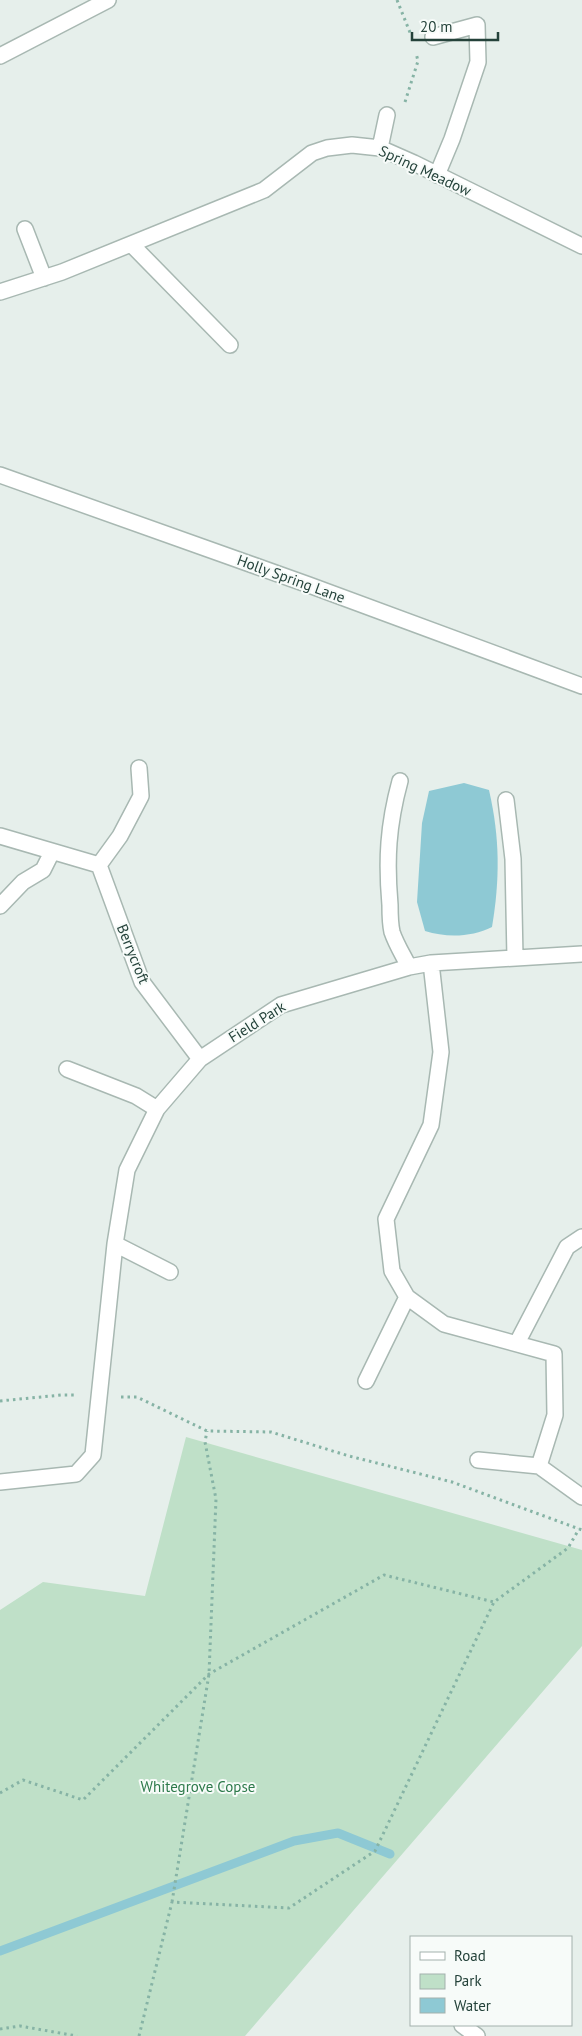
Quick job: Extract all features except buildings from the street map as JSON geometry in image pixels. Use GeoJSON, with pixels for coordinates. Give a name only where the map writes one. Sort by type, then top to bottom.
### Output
{"type":"FeatureCollection","features":[{"type":"Feature","properties":{"kind":"street"},"geometry":{"type":"LineString","coordinates":[[0,56],[108,0]]}},
{"type":"Feature","properties":{"kind":"street"},"geometry":{"type":"LineString","coordinates":[[433,37],[477,25],[478,62],[452,139],[437,175]]}},
{"type":"Feature","properties":{"kind":"street"},"geometry":{"type":"LineString","coordinates":[[380,148],[387,115]]}},
{"type":"Feature","properties":{"kind":"street","name":"Spring Meadow"},"geometry":{"type":"LineString","coordinates":[[0,292],[44,278],[132,245],[264,190],[312,153],[327,148],[352,145],[380,148],[582,246]]}},
{"type":"Feature","properties":{"kind":"street"},"geometry":{"type":"LineString","coordinates":[[25,229],[44,278]]}},
{"type":"Feature","properties":{"kind":"street"},"geometry":{"type":"LineString","coordinates":[[132,245],[230,345]]}},
{"type":"Feature","properties":{"kind":"street","name":"Holly Spring Lane"},"geometry":{"type":"LineString","coordinates":[[0,475],[582,686]]}},
{"type":"Feature","properties":{"kind":"street"},"geometry":{"type":"LineString","coordinates":[[0,836],[99,865],[120,836],[141,796],[139,768]]}},
{"type":"Feature","properties":{"kind":"street"},"geometry":{"type":"LineString","coordinates":[[400,781],[388,840],[388,889],[392,930],[399,949],[409,967]]}},
{"type":"Feature","properties":{"kind":"street"},"geometry":{"type":"LineString","coordinates":[[506,800],[512,859],[515,958]]}},
{"type":"Feature","properties":{"kind":"street"},"geometry":{"type":"LineString","coordinates":[[0,906],[23,882],[43,870],[52,852]]}},
{"type":"Feature","properties":{"kind":"street","name":"Berrycroft"},"geometry":{"type":"LineString","coordinates":[[99,865],[142,982],[200,1059]]}},
{"type":"Feature","properties":{"kind":"street","name":"Field Park"},"geometry":{"type":"LineString","coordinates":[[0,1482],[76,1474],[93,1455],[115,1244],[127,1170],[157,1109],[200,1059],[281,1005],[409,967],[431,963],[582,954]]}},
{"type":"Feature","properties":{"kind":"street"},"geometry":{"type":"LineString","coordinates":[[431,963],[441,1052],[431,1125],[386,1219],[392,1271],[406,1297],[444,1324],[554,1354],[555,1415],[539,1466]]}},
{"type":"Feature","properties":{"kind":"street"},"geometry":{"type":"LineString","coordinates":[[67,1069],[136,1096],[157,1109]]}},
{"type":"Feature","properties":{"kind":"street"},"geometry":{"type":"LineString","coordinates":[[518,1343],[567,1247],[582,1237]]}},
{"type":"Feature","properties":{"kind":"street"},"geometry":{"type":"LineString","coordinates":[[115,1244],[170,1272]]}},
{"type":"Feature","properties":{"kind":"street"},"geometry":{"type":"LineString","coordinates":[[366,1380],[406,1297]]}},
{"type":"Feature","properties":{"kind":"street"},"geometry":{"type":"LineString","coordinates":[[478,1460],[539,1466],[582,1497]]}},
{"type":"Feature","properties":{"kind":"street"},"geometry":{"type":"LineString","coordinates":[[463,2026],[478,2036]]}},
{"type":"Feature","properties":{"kind":"path"},"geometry":{"type":"LineString","coordinates":[[387,115],[404,106],[418,61],[414,44],[397,0]]}},
{"type":"Feature","properties":{"kind":"path"},"geometry":{"type":"LineString","coordinates":[[0,1401],[61,1395]]}},
{"type":"Feature","properties":{"kind":"path"},"geometry":{"type":"LineString","coordinates":[[137,1397],[207,1431],[271,1432],[349,1456],[452,1482],[581,1529],[568,1548],[494,1602],[374,1851],[288,1908],[172,1902]]}},
{"type":"Feature","properties":{"kind":"path"},"geometry":{"type":"LineString","coordinates":[[138,2036],[172,1902],[209,1674],[216,1499],[205,1442],[207,1431]]}},
{"type":"Feature","properties":{"kind":"path"},"geometry":{"type":"LineString","coordinates":[[0,1793],[23,1780],[83,1800],[209,1674],[384,1575],[494,1602]]}},
{"type":"Feature","properties":{"kind":"path"},"geometry":{"type":"LineString","coordinates":[[0,2029],[20,2026],[77,2036]]}},
{"type":"Feature","properties":{"kind":"green space","name":"Whitegrove Copse"},"geometry":{"type":"Polygon","coordinates":[[[186,1437],[582,1550],[582,1646],[245,2036],[0,2036],[0,1610],[43,1582],[145,1596],[186,1437]]]}},
{"type":"Feature","properties":{"kind":"water"},"geometry":{"type":"Polygon","coordinates":[[[464,783],[489,790],[493,808],[498,859],[492,927],[468,935],[442,935],[425,931],[417,902],[422,823],[429,791],[464,783]]]}},
{"type":"Feature","properties":{"kind":"waterway"},"geometry":{"type":"LineString","coordinates":[[0,1951],[294,1841],[338,1833],[390,1854]]}}]}
